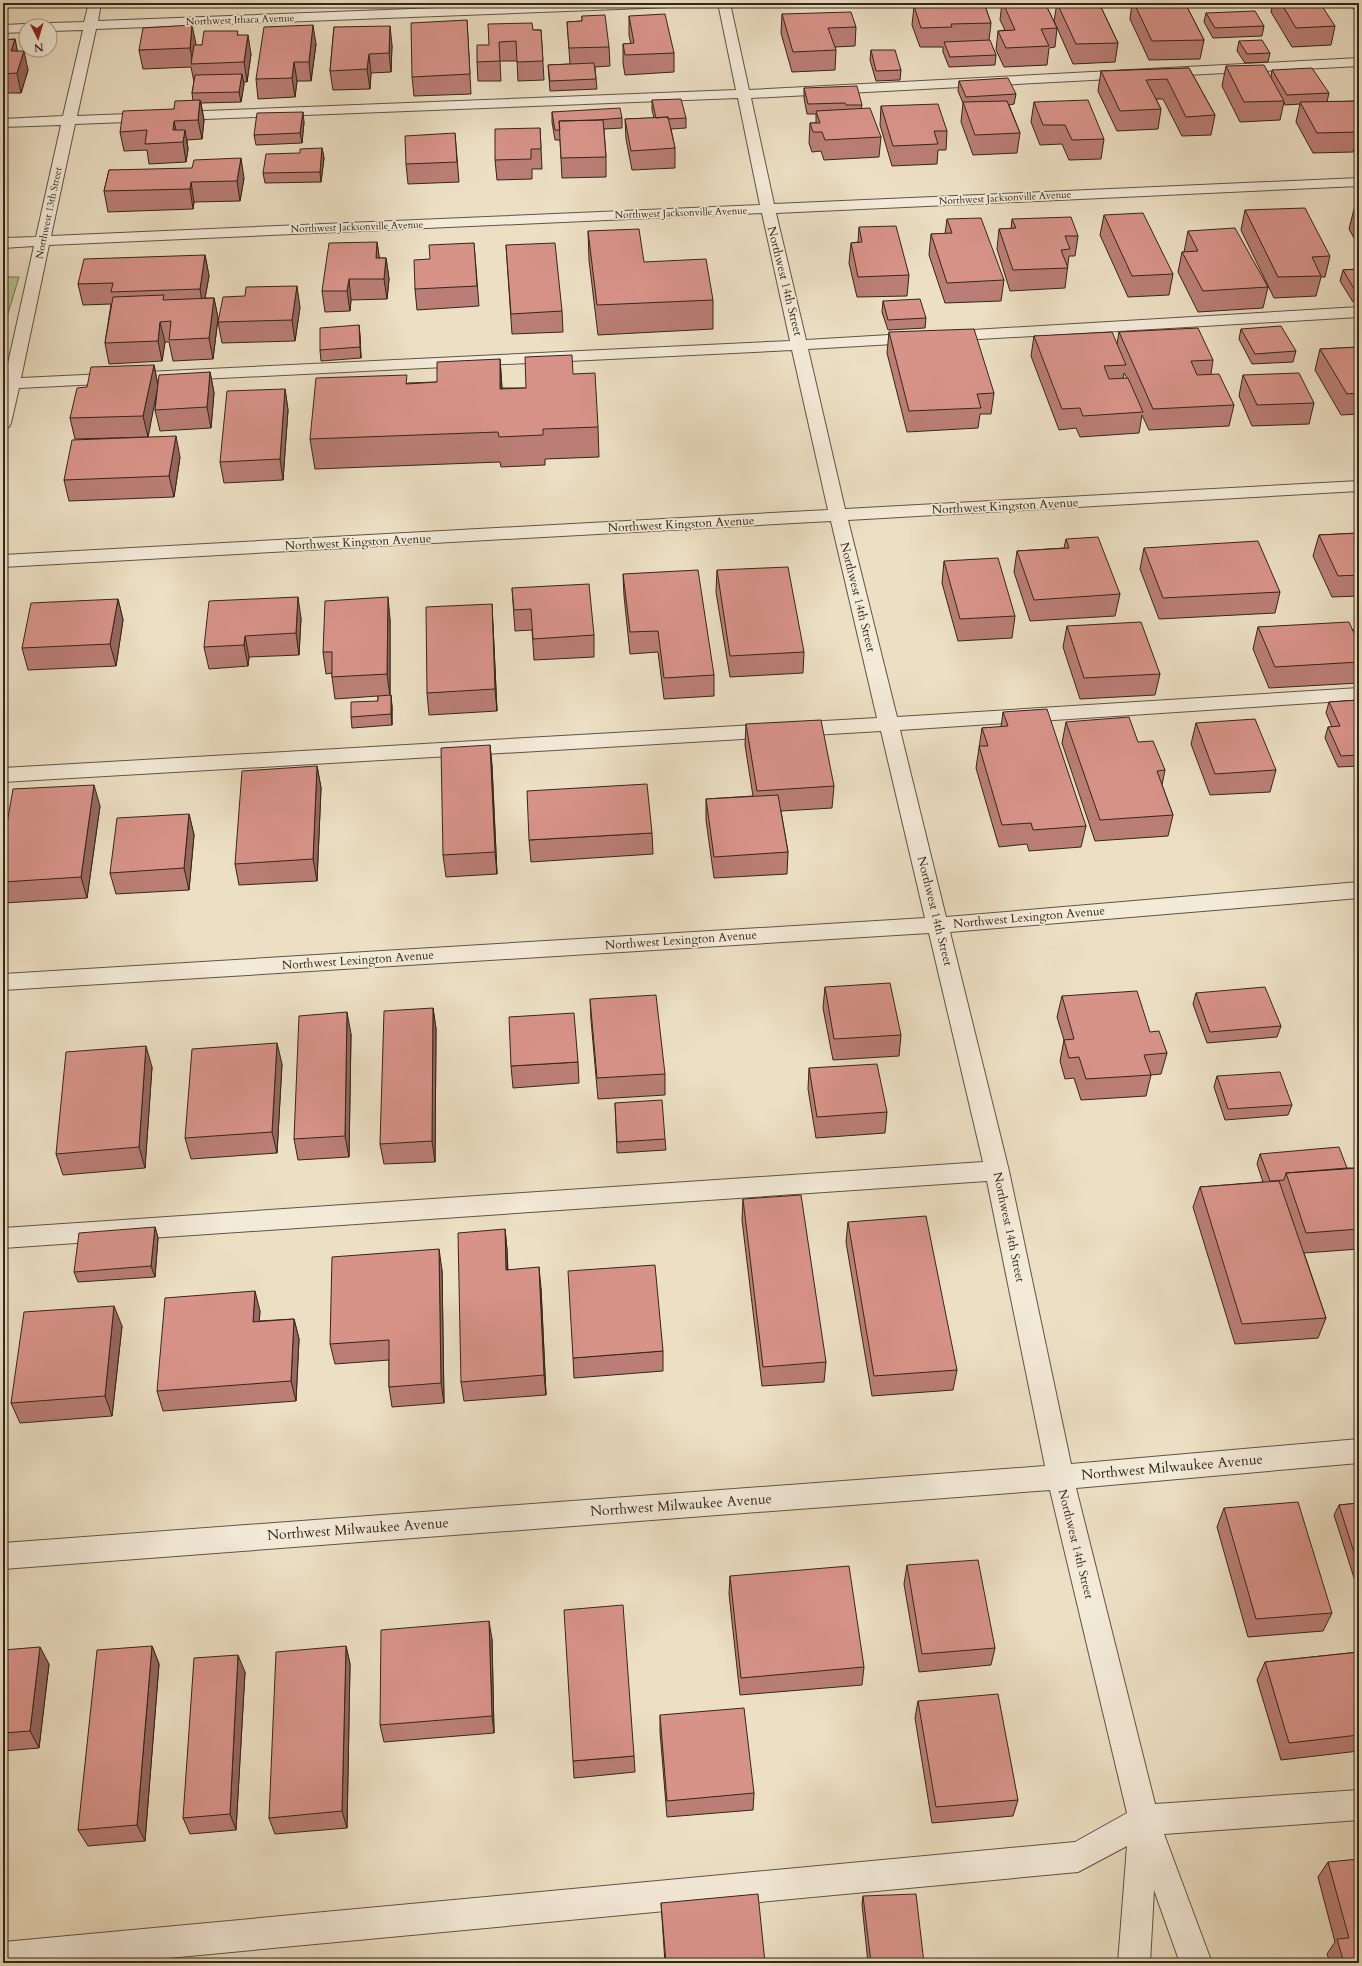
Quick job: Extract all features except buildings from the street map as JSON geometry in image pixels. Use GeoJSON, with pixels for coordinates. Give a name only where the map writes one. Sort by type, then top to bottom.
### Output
{"type":"FeatureCollection","features":[{"type":"Feature","properties":{"kind":"street","name":"Northwest 13th Street"},"geometry":{"type":"LineString","coordinates":[[3,423],[95,3]]}},
{"type":"Feature","properties":{"kind":"street","name":"Northwest Ithaca Avenue"},"geometry":{"type":"LineString","coordinates":[[58,27],[670,3]]}},
{"type":"Feature","properties":{"kind":"street","name":"Northwest 14th Street"},"geometry":{"type":"LineString","coordinates":[[724,3],[768,209],[838,515],[997,1171],[1060,1477],[1144,1820],[1196,1963]]}},
{"type":"Feature","properties":{"kind":"street"},"geometry":{"type":"LineString","coordinates":[[3,29],[18,28]]}},
{"type":"Feature","properties":{"kind":"street"},"geometry":{"type":"LineString","coordinates":[[3,123],[744,94],[1359,62]]}},
{"type":"Feature","properties":{"kind":"street","name":"Northwest Jacksonville Avenue"},"geometry":{"type":"LineString","coordinates":[[3,243],[1359,182]]}},
{"type":"Feature","properties":{"kind":"street"},"geometry":{"type":"LineString","coordinates":[[12,383],[800,345],[1359,312]]}},
{"type":"Feature","properties":{"kind":"street","name":"Northwest Kingston Avenue"},"geometry":{"type":"LineString","coordinates":[[3,561],[1359,486]]}},
{"type":"Feature","properties":{"kind":"street"},"geometry":{"type":"LineString","coordinates":[[3,775],[889,724],[1359,694]]}},
{"type":"Feature","properties":{"kind":"street","name":"Northwest Lexington Avenue"},"geometry":{"type":"LineString","coordinates":[[3,982],[938,925],[1359,890]]}},
{"type":"Feature","properties":{"kind":"street"},"geometry":{"type":"LineString","coordinates":[[3,1238],[997,1171]]}},
{"type":"Feature","properties":{"kind":"street","name":"Northwest Milwaukee Avenue"},"geometry":{"type":"LineString","coordinates":[[3,1556],[1060,1477],[1359,1451]]}},
{"type":"Feature","properties":{"kind":"street"},"geometry":{"type":"LineString","coordinates":[[3,1958],[1078,1857],[1144,1820],[1359,1804]]}},
{"type":"Feature","properties":{"kind":"street","name":"Northwest 14th Street"},"geometry":{"type":"LineString","coordinates":[[1134,1963],[1144,1820]]}},
{"type":"Feature","properties":{"kind":"green space"},"geometry":{"type":"Polygon","coordinates":[[[3,277],[19,277],[3,330],[3,277]]]}}]}
